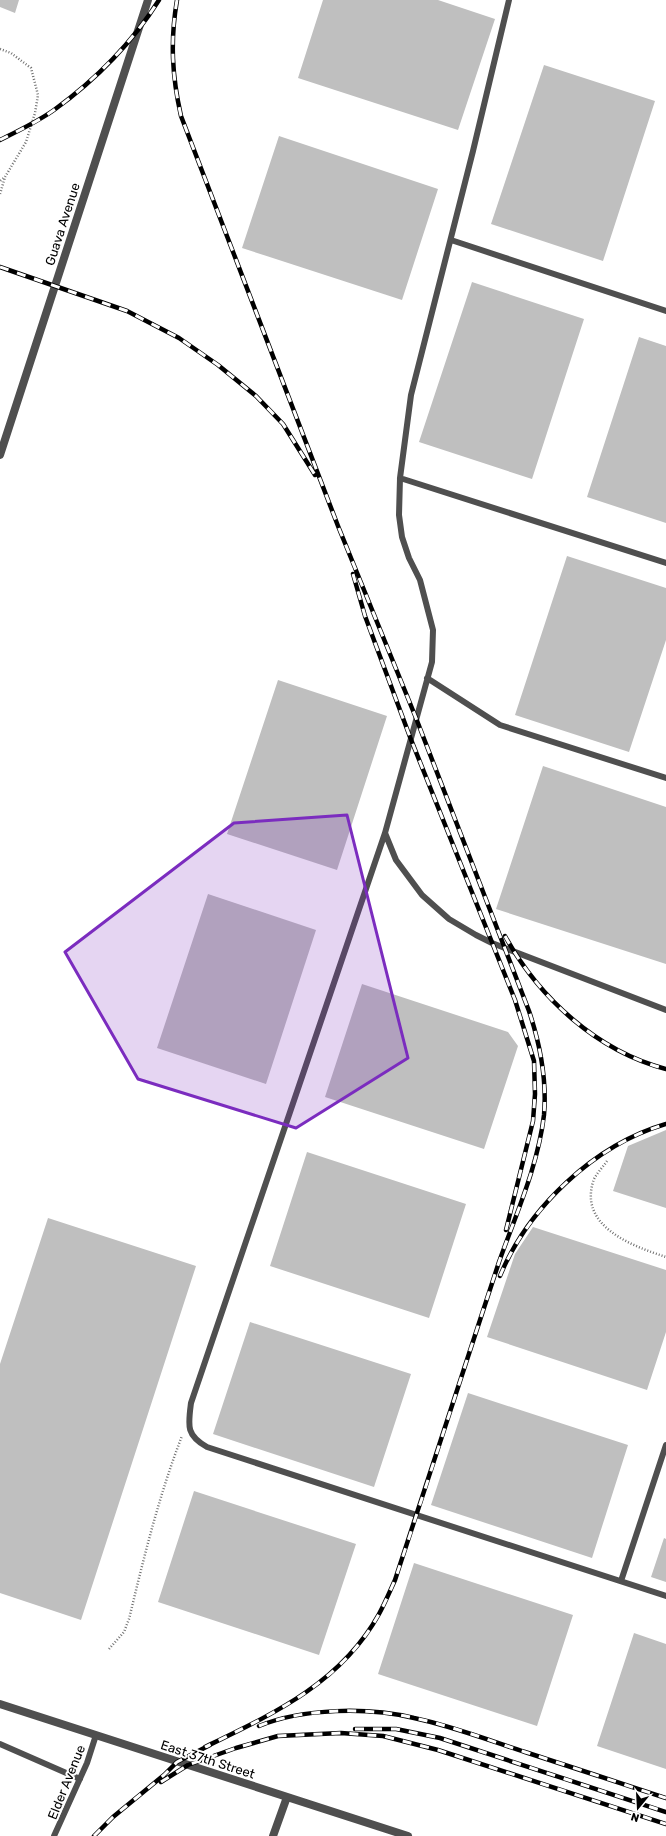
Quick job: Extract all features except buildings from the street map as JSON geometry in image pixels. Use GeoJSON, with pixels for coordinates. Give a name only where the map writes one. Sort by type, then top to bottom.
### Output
{"type":"FeatureCollection","features":[{"type":"Feature","properties":{"kind":"street","name":"Guava Avenue"},"geometry":{"type":"LineString","coordinates":[[0,455],[148,0]]}},
{"type":"Feature","properties":{"kind":"street","name":"East 37th Street"},"geometry":{"type":"LineString","coordinates":[[0,1704],[408,1836]]}},
{"type":"Feature","properties":{"kind":"street"},"geometry":{"type":"LineString","coordinates":[[273,1836],[287,1797]]}},
{"type":"Feature","properties":{"kind":"lane"},"geometry":{"type":"LineString","coordinates":[[509,0],[474,151],[411,395],[400,478],[399,515],[402,537],[409,558],[420,580],[432,630],[432,662],[385,833],[191,1403],[189,1419],[190,1432],[196,1441],[208,1447],[666,1596]]}},
{"type":"Feature","properties":{"kind":"lane"},"geometry":{"type":"LineString","coordinates":[[451,240],[666,311]]}},
{"type":"Feature","properties":{"kind":"lane"},"geometry":{"type":"LineString","coordinates":[[400,478],[666,563]]}},
{"type":"Feature","properties":{"kind":"lane"},"geometry":{"type":"LineString","coordinates":[[427,678],[500,725],[666,778]]}},
{"type":"Feature","properties":{"kind":"lane"},"geometry":{"type":"LineString","coordinates":[[385,833],[396,860],[422,894],[449,919],[492,943],[666,1010]]}},
{"type":"Feature","properties":{"kind":"lane"},"geometry":{"type":"LineString","coordinates":[[621,1581],[666,1445]]}},
{"type":"Feature","properties":{"kind":"lane","name":"Elder Avenue"},"geometry":{"type":"LineString","coordinates":[[54,1836],[80,1779],[96,1735]]}},
{"type":"Feature","properties":{"kind":"lane"},"geometry":{"type":"LineString","coordinates":[[0,1744],[80,1779]]}},
{"type":"Feature","properties":{"kind":"path"},"geometry":{"type":"LineString","coordinates":[[0,49],[11,53],[31,68],[38,95],[35,113],[26,142],[5,177],[0,194]]}},
{"type":"Feature","properties":{"kind":"path"},"geometry":{"type":"LineString","coordinates":[[0,181],[5,177]]}},
{"type":"Feature","properties":{"kind":"path"},"geometry":{"type":"LineString","coordinates":[[607,1161],[595,1178],[591,1192],[594,1211],[602,1225],[618,1238],[666,1257]]}},
{"type":"Feature","properties":{"kind":"path"},"geometry":{"type":"LineString","coordinates":[[109,1649],[124,1632],[129,1619],[170,1468],[189,1419]]}},
{"type":"Feature","properties":{"kind":"highlighted area"},"geometry":{"type":"Polygon","coordinates":[[[347,815],[408,1058],[296,1128],[138,1079],[65,952],[234,823],[347,815]]]}},
{"type":"Feature","properties":{"kind":"railway"},"geometry":{"type":"LineString","coordinates":[[0,140],[54,110],[98,74],[137,31],[159,0]]}},
{"type":"Feature","properties":{"kind":"railway"},"geometry":{"type":"LineString","coordinates":[[177,0],[173,30],[173,58],[181,116],[338,526],[416,718],[529,1011],[542,1062],[545,1102],[541,1134],[532,1171],[499,1262],[395,1580],[379,1614],[363,1638],[345,1659],[325,1678],[280,1709],[205,1747]]}},
{"type":"Feature","properties":{"kind":"railway"},"geometry":{"type":"LineString","coordinates":[[0,267],[127,311],[179,338],[218,365],[256,396],[283,424],[315,475]]}},
{"type":"Feature","properties":{"kind":"railway"},"geometry":{"type":"LineString","coordinates":[[353,574],[365,616],[410,737],[515,1000],[534,1061],[535,1094],[533,1121],[506,1230]]}},
{"type":"Feature","properties":{"kind":"railway"},"geometry":{"type":"LineString","coordinates":[[505,936],[519,959],[535,980],[553,1001],[572,1019],[617,1049],[641,1061],[666,1069]]}},
{"type":"Feature","properties":{"kind":"railway"},"geometry":{"type":"LineString","coordinates":[[500,1276],[512,1251],[528,1227],[566,1182],[589,1163],[614,1147],[639,1134],[666,1124]]}},
{"type":"Feature","properties":{"kind":"railway"},"geometry":{"type":"LineString","coordinates":[[259,1726],[276,1720],[295,1716],[336,1711],[396,1714],[456,1729],[666,1798]]}},
{"type":"Feature","properties":{"kind":"railway"},"geometry":{"type":"LineString","coordinates":[[355,1729],[396,1729],[440,1738],[666,1812]]}},
{"type":"Feature","properties":{"kind":"railway"},"geometry":{"type":"LineString","coordinates":[[161,1782],[188,1765],[236,1748],[278,1736],[341,1733],[383,1736],[438,1750],[666,1824]]}},
{"type":"Feature","properties":{"kind":"railway"},"geometry":{"type":"LineString","coordinates":[[94,1836],[113,1817],[164,1775],[177,1762],[210,1745]]}}]}
